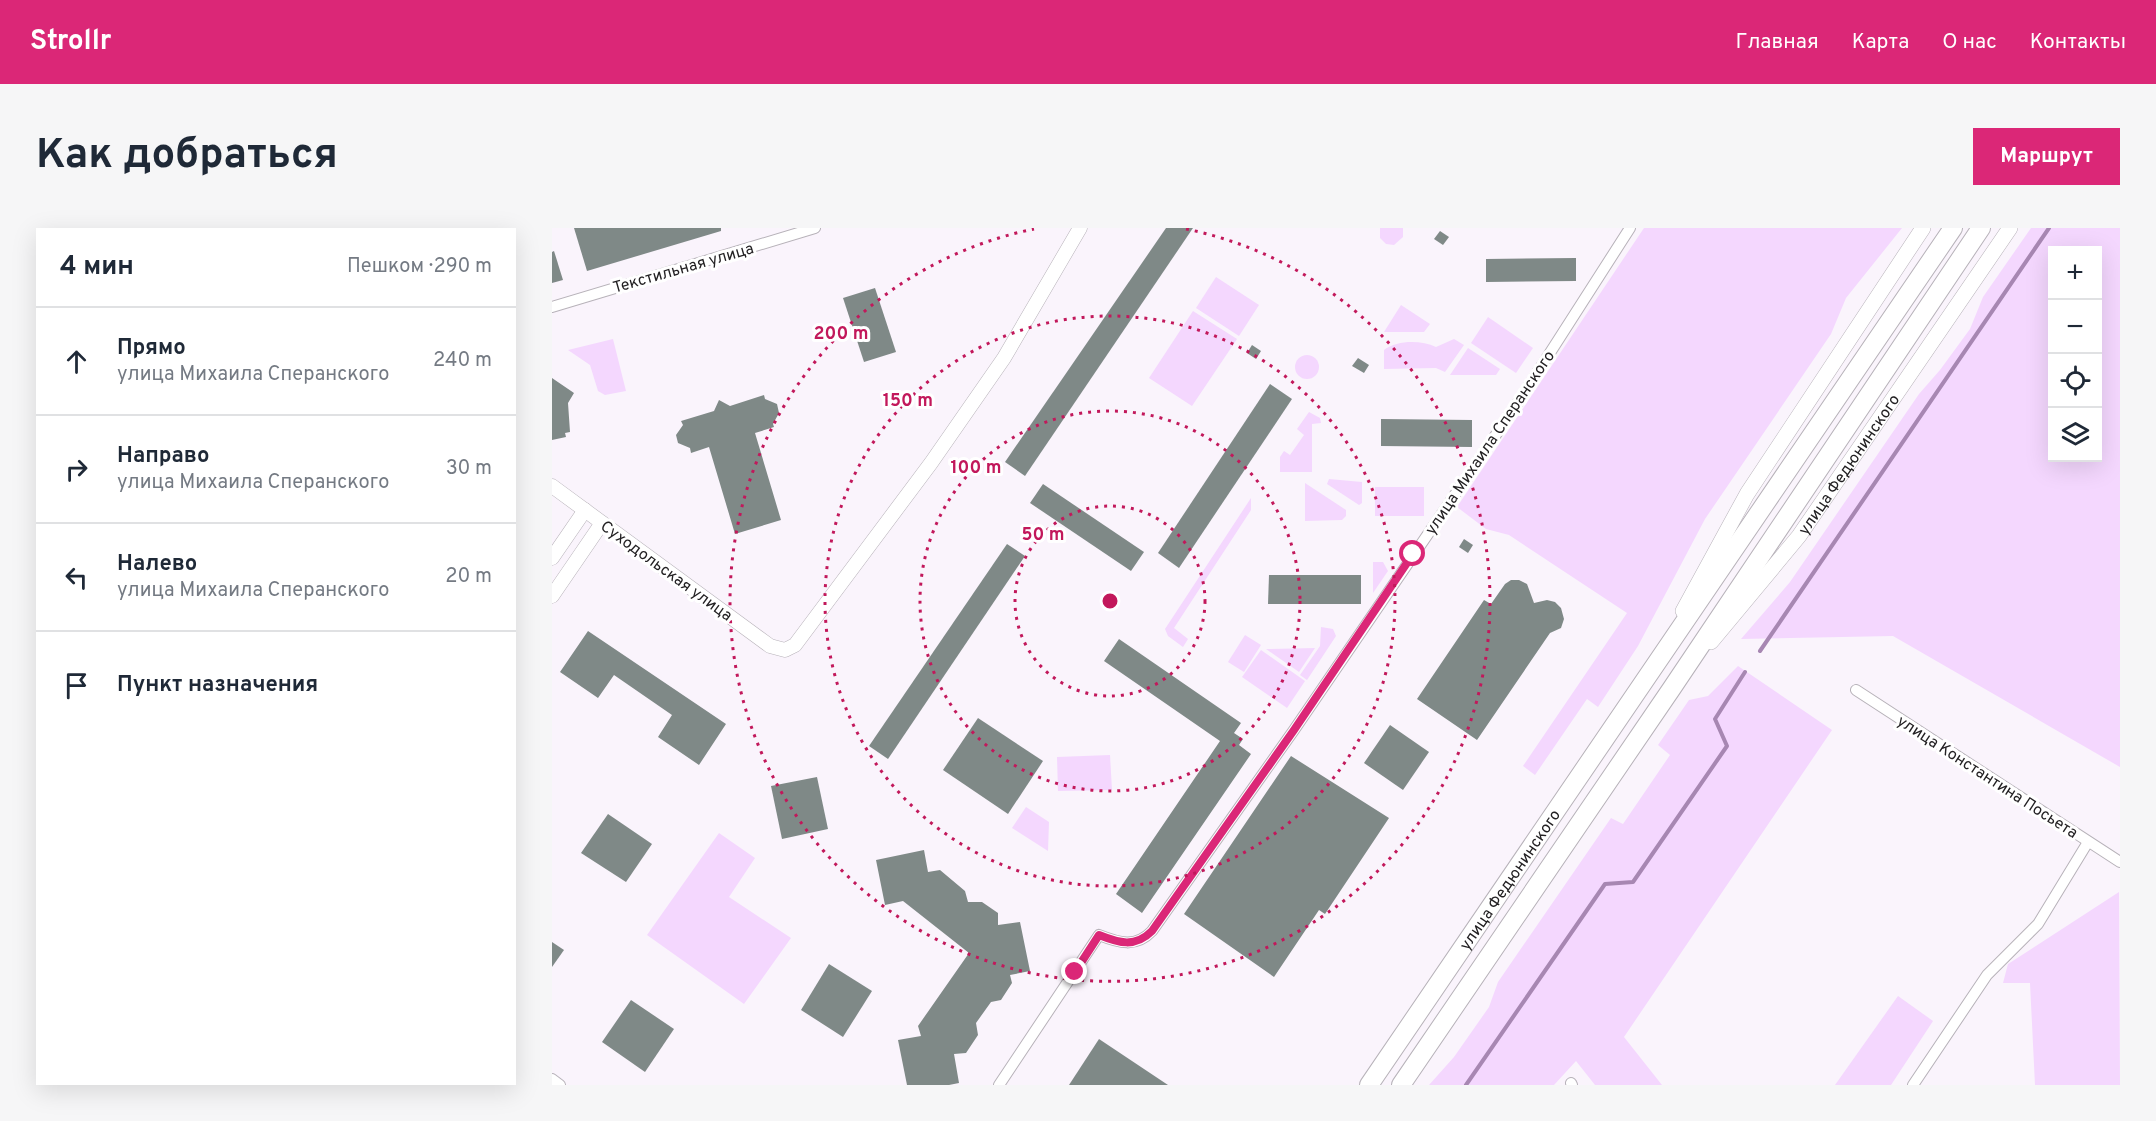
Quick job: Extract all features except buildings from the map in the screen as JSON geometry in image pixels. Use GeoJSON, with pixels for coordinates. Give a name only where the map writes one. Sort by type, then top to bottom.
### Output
{"type":"FeatureCollection","features":[{"type":"Feature","properties":{"kind":"highway","name":"улица Федюнинского"},"geometry":{"type":"LineString","coordinates":[[1369,1085],[1953,228]]}},
{"type":"Feature","properties":{"kind":"highway","name":"улица Федюнинского"},"geometry":{"type":"LineString","coordinates":[[1401,1085],[1672,688],[1981,228]]}},
{"type":"Feature","properties":{"kind":"main road","name":"улица Федюнинского"},"geometry":{"type":"LineString","coordinates":[[1649,674],[1747,494],[1923,228]]}},
{"type":"Feature","properties":{"kind":"main road","name":"улица Федюнинского"},"geometry":{"type":"LineString","coordinates":[[1672,688],[1799,536],[2010,228]]}},
{"type":"Feature","properties":{"kind":"street","name":"Текстильная улица"},"geometry":{"type":"LineString","coordinates":[[552,307],[814,228]]}},
{"type":"Feature","properties":{"kind":"street","name":"Суходольская улица"},"geometry":{"type":"LineString","coordinates":[[552,486],[770,646],[785,651],[795,645],[808,630],[1004,358],[1080,228]]}},
{"type":"Feature","properties":{"kind":"street","name":"улица Михаила Сперанского"},"geometry":{"type":"LineString","coordinates":[[999,1085],[1099,935],[1129,944],[1143,940],[1152,931],[1294,730],[1521,398],[1630,228]]}},
{"type":"Feature","properties":{"kind":"street"},"geometry":{"type":"LineString","coordinates":[[552,558],[585,510]]}},
{"type":"Feature","properties":{"kind":"street"},"geometry":{"type":"LineString","coordinates":[[552,596],[602,522]]}},
{"type":"Feature","properties":{"kind":"street","name":"улица Константина Посьета"},"geometry":{"type":"LineString","coordinates":[[1856,690],[2120,862]]}},
{"type":"Feature","properties":{"kind":"street"},"geometry":{"type":"LineString","coordinates":[[1913,1085],[1987,975],[2038,924],[2088,842]]}},
{"type":"Feature","properties":{"kind":"street"},"geometry":{"type":"LineString","coordinates":[[552,1079],[560,1085]]}},
{"type":"Feature","properties":{"kind":"shaded area"},"geometry":{"type":"Polygon","coordinates":[[[1380,228],[1403,228],[1403,237],[1394,245],[1386,244],[1380,238],[1380,228]]]}},
{"type":"Feature","properties":{"kind":"shaded area"},"geometry":{"type":"Polygon","coordinates":[[[1644,228],[1902,228],[1846,298],[1831,334],[1705,519],[1638,646],[1598,707],[1587,699],[1535,775],[1523,766],[1627,613],[1509,535],[1486,529],[1457,507],[1644,228]]]}},
{"type":"Feature","properties":{"kind":"shaded area"},"geometry":{"type":"Polygon","coordinates":[[[2031,228],[2120,228],[2120,767],[1893,636],[1741,639],[1790,582],[1919,394],[1970,329],[1983,297],[2031,228]]]}},
{"type":"Feature","properties":{"kind":"shaded area"},"geometry":{"type":"Polygon","coordinates":[[[1216,277],[1259,305],[1239,336],[1196,308],[1216,277]]]}},
{"type":"Feature","properties":{"kind":"shaded area"},"geometry":{"type":"Polygon","coordinates":[[[1401,305],[1430,324],[1424,332],[1384,332],[1401,305]]]}},
{"type":"Feature","properties":{"kind":"shaded area"},"geometry":{"type":"Polygon","coordinates":[[[1193,311],[1237,339],[1192,406],[1149,378],[1193,311]]]}},
{"type":"Feature","properties":{"kind":"shaded area"},"geometry":{"type":"Polygon","coordinates":[[[1488,317],[1533,348],[1516,373],[1471,343],[1488,317]]]}},
{"type":"Feature","properties":{"kind":"shaded area"},"geometry":{"type":"Polygon","coordinates":[[[613,339],[626,391],[605,395],[598,391],[590,365],[568,350],[613,339]]]}},
{"type":"Feature","properties":{"kind":"shaded area"},"geometry":{"type":"Polygon","coordinates":[[[1454,339],[1464,345],[1445,372],[1436,368],[1384,369],[1384,350],[1396,344],[1423,343],[1436,347],[1454,339]]]}},
{"type":"Feature","properties":{"kind":"shaded area"},"geometry":{"type":"Polygon","coordinates":[[[1468,348],[1500,369],[1496,375],[1450,375],[1468,348]]]}},
{"type":"Feature","properties":{"kind":"shaded area"},"geometry":{"type":"Polygon","coordinates":[[[1307,355],[1315,359],[1319,367],[1315,375],[1307,379],[1299,375],[1295,367],[1299,359],[1307,355]]]}},
{"type":"Feature","properties":{"kind":"shaded area"},"geometry":{"type":"Polygon","coordinates":[[[1309,412],[1320,418],[1321,423],[1312,424],[1312,472],[1280,472],[1280,457],[1284,451],[1290,455],[1304,435],[1297,429],[1309,412]]]}},
{"type":"Feature","properties":{"kind":"shaded area"},"geometry":{"type":"Polygon","coordinates":[[[1329,479],[1362,482],[1362,503],[1359,505],[1327,484],[1329,479]]]}},
{"type":"Feature","properties":{"kind":"shaded area"},"geometry":{"type":"Polygon","coordinates":[[[1305,483],[1346,510],[1346,516],[1342,520],[1305,521],[1305,483]]]}},
{"type":"Feature","properties":{"kind":"shaded area"},"geometry":{"type":"Polygon","coordinates":[[[1375,487],[1424,487],[1424,516],[1375,516],[1375,487]]]}},
{"type":"Feature","properties":{"kind":"shaded area"},"geometry":{"type":"Polygon","coordinates":[[[1251,498],[1251,510],[1174,628],[1188,639],[1183,647],[1168,636],[1165,629],[1251,498]]]}},
{"type":"Feature","properties":{"kind":"shaded area"},"geometry":{"type":"Polygon","coordinates":[[[1373,562],[1383,562],[1388,571],[1373,593],[1373,562]]]}},
{"type":"Feature","properties":{"kind":"shaded area"},"geometry":{"type":"Polygon","coordinates":[[[1321,627],[1333,629],[1336,636],[1307,680],[1300,675],[1320,646],[1321,627]]]}},
{"type":"Feature","properties":{"kind":"shaded area"},"geometry":{"type":"Polygon","coordinates":[[[1245,635],[1261,645],[1244,672],[1228,662],[1245,635]]]}},
{"type":"Feature","properties":{"kind":"shaded area"},"geometry":{"type":"Polygon","coordinates":[[[1315,648],[1299,672],[1266,649],[1315,648]]]}},
{"type":"Feature","properties":{"kind":"shaded area"},"geometry":{"type":"Polygon","coordinates":[[[1261,650],[1305,681],[1287,708],[1242,677],[1261,650]]]}},
{"type":"Feature","properties":{"kind":"shaded area"},"geometry":{"type":"Polygon","coordinates":[[[1738,666],[1832,730],[1624,1037],[1662,1085],[1595,1085],[1576,1061],[1554,1085],[1429,1085],[1454,1057],[1489,1007],[1498,982],[1611,818],[1623,824],[1670,755],[1658,745],[1689,700],[1708,696],[1738,666]]]}},
{"type":"Feature","properties":{"kind":"shaded area"},"geometry":{"type":"Polygon","coordinates":[[[1110,755],[1112,790],[1058,791],[1057,757],[1110,755]]]}},
{"type":"Feature","properties":{"kind":"shaded area"},"geometry":{"type":"Polygon","coordinates":[[[1026,807],[1049,822],[1048,851],[1012,828],[1026,807]]]}},
{"type":"Feature","properties":{"kind":"shaded area"},"geometry":{"type":"Polygon","coordinates":[[[719,833],[755,858],[729,897],[791,938],[744,1004],[647,935],[719,833]]]}},
{"type":"Feature","properties":{"kind":"shaded area"},"geometry":{"type":"Polygon","coordinates":[[[2119,892],[2120,1085],[2035,1085],[2030,983],[2003,983],[2008,964],[2119,892]]]}},
{"type":"Feature","properties":{"kind":"shaded area"},"geometry":{"type":"Polygon","coordinates":[[[1898,996],[1933,1021],[1891,1085],[1835,1085],[1898,996]]]}},
{"type":"Feature","properties":{"kind":"waterway"},"geometry":{"type":"LineString","coordinates":[[1760,651],[2049,228]]}},
{"type":"Feature","properties":{"kind":"waterway"},"geometry":{"type":"LineString","coordinates":[[1466,1085],[1605,884],[1633,882],[1727,746],[1715,719],[1745,672]]}},
{"type":"Feature","properties":{"kind":"route"},"geometry":{"type":"LineString","coordinates":[[1075,972],[1099,935],[1116,942],[1129,944],[1143,940],[1152,931],[1294,730],[1413,554]]}}]}
